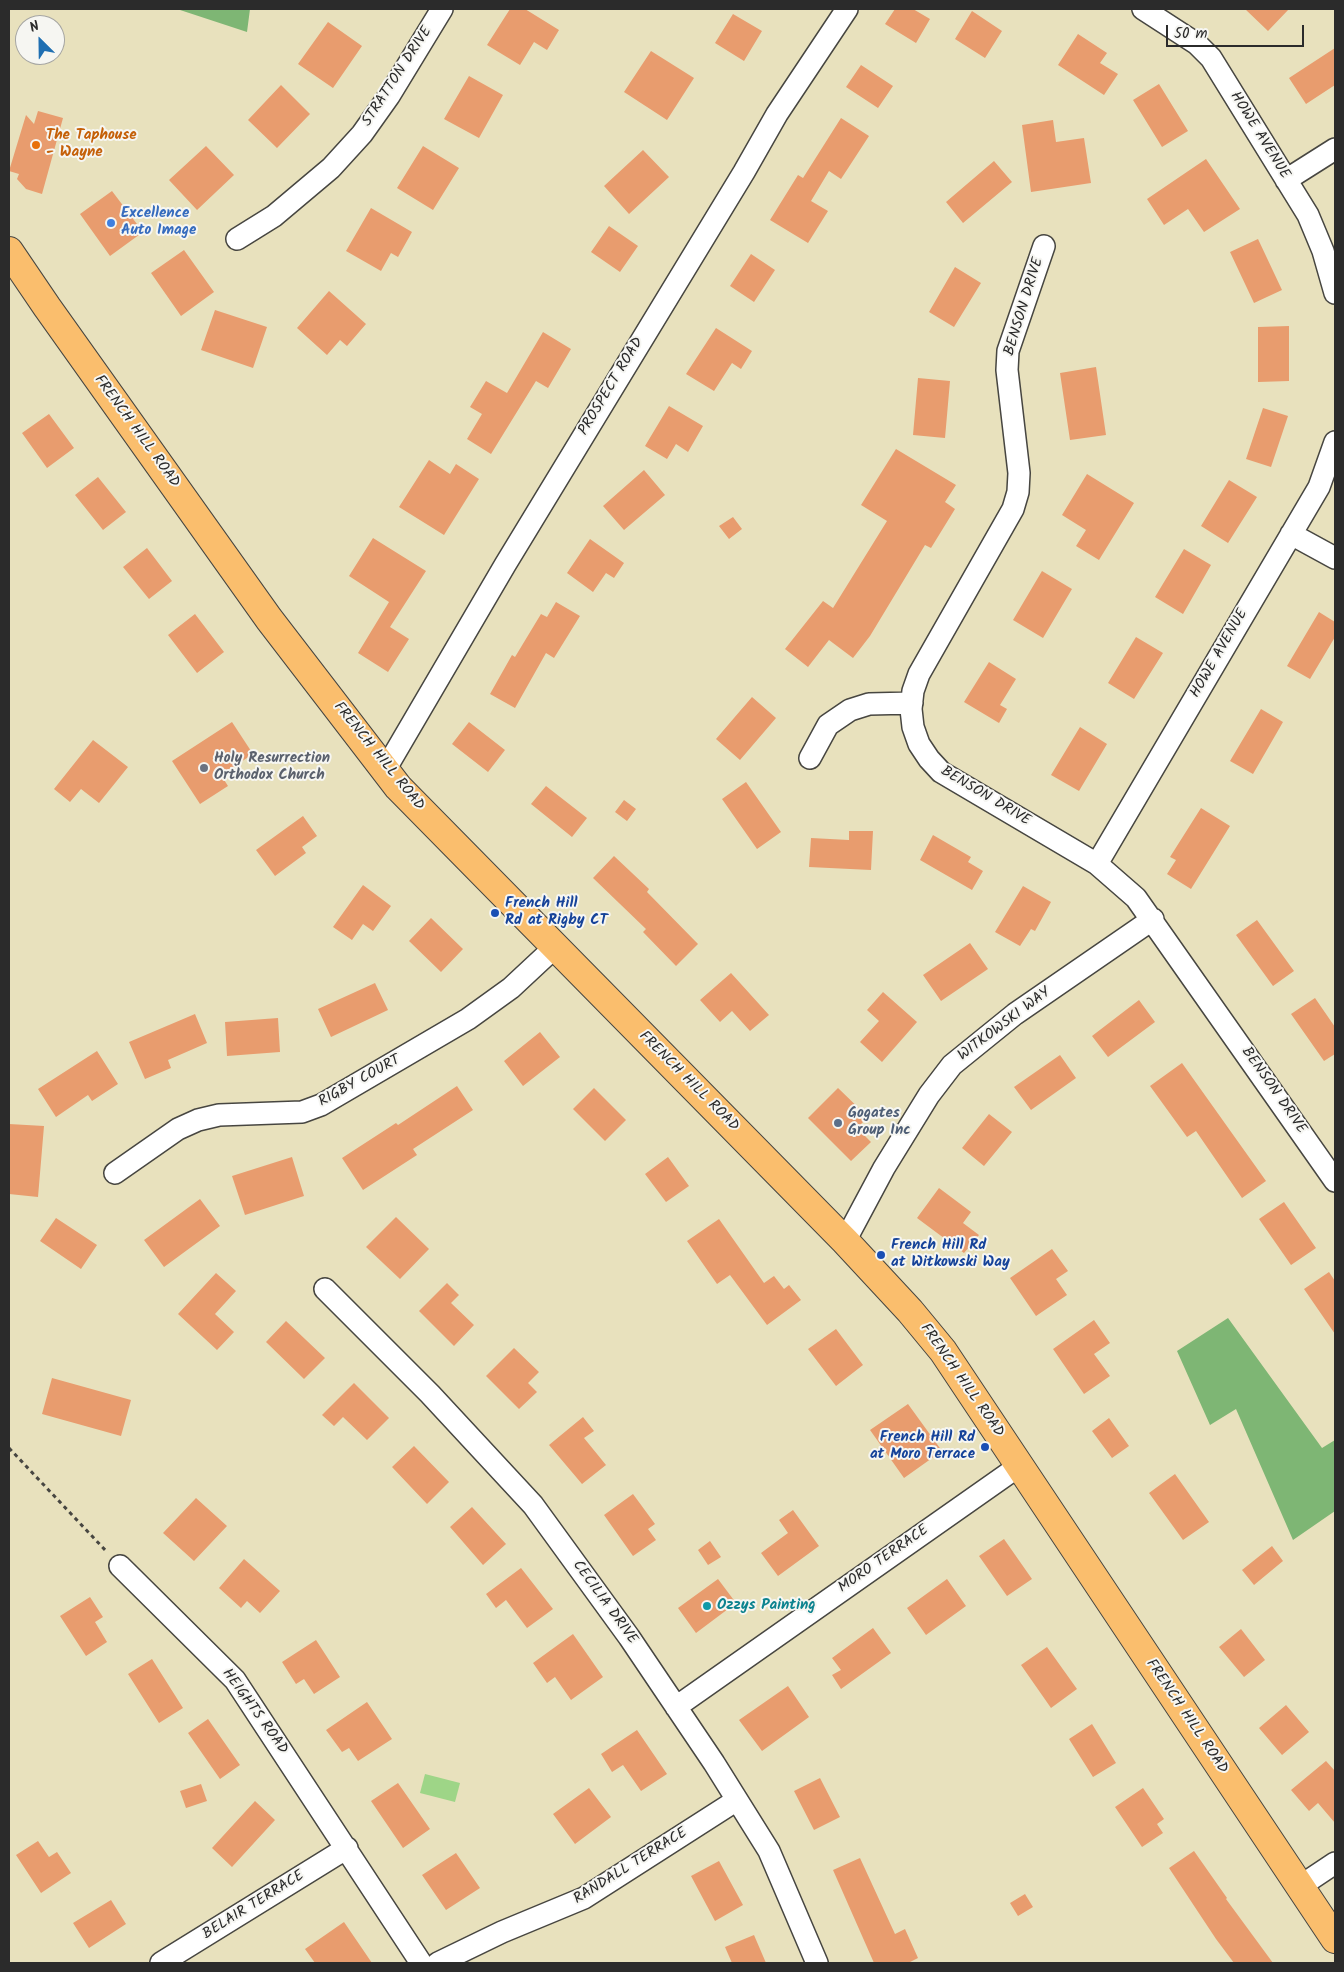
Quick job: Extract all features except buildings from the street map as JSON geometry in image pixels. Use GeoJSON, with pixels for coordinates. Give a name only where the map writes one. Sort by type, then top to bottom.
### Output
{"type":"FeatureCollection","features":[{"type":"Feature","properties":{"kind":"main road","name":"FRENCH HILL ROAD"},"geometry":{"type":"LineString","coordinates":[[9,250],[47,307],[270,619],[398,787],[845,1241],[910,1311],[943,1351],[1335,1939]]}},
{"type":"Feature","properties":{"kind":"street","name":"STRATTON DRIVE"},"geometry":{"type":"LineString","coordinates":[[237,239],[274,216],[331,168],[362,134],[389,96],[442,9]]}},
{"type":"Feature","properties":{"kind":"street","name":"PROSPECT ROAD"},"geometry":{"type":"LineString","coordinates":[[385,770],[505,565],[744,172],[776,114],[847,9]]}},
{"type":"Feature","properties":{"kind":"street","name":"HOWE AVENUE"},"geometry":{"type":"LineString","coordinates":[[1143,9],[1198,44],[1211,58],[1308,215],[1323,251],[1335,293]]}},
{"type":"Feature","properties":{"kind":"street"},"geometry":{"type":"LineString","coordinates":[[1286,180],[1335,149]]}},
{"type":"Feature","properties":{"kind":"street","name":"BENSON DRIVE"},"geometry":{"type":"LineString","coordinates":[[1044,246],[1008,351],[1006,370],[1019,472],[1018,492],[1013,509],[919,674],[912,703],[913,727],[919,744],[929,760],[941,772],[1097,864],[1120,882],[1153,919],[1335,1181]]}},
{"type":"Feature","properties":{"kind":"street","name":"HOWE AVENUE"},"geometry":{"type":"LineString","coordinates":[[1097,864],[1318,487],[1335,442]]}},
{"type":"Feature","properties":{"kind":"street"},"geometry":{"type":"LineString","coordinates":[[1291,534],[1335,558]]}},
{"type":"Feature","properties":{"kind":"street"},"geometry":{"type":"LineString","coordinates":[[810,758],[828,725],[850,710],[869,704],[912,703]]}},
{"type":"Feature","properties":{"kind":"street","name":"WITKOWSKI WAY"},"geometry":{"type":"LineString","coordinates":[[845,1241],[889,1160],[929,1095],[952,1065],[1015,1014],[1153,919]]}},
{"type":"Feature","properties":{"kind":"street","name":"RIGBY COURT"},"geometry":{"type":"LineString","coordinates":[[115,1173],[178,1129],[198,1120],[219,1115],[302,1112],[321,1105],[468,1019],[512,988],[555,947]]}},
{"type":"Feature","properties":{"kind":"street","name":"CECILIA DRIVE"},"geometry":{"type":"LineString","coordinates":[[325,1289],[430,1394],[533,1505],[629,1636],[738,1800],[769,1851],[817,1963]]}},
{"type":"Feature","properties":{"kind":"street","name":"MORO TERRACE"},"geometry":{"type":"LineString","coordinates":[[676,1707],[1019,1466]]}},
{"type":"Feature","properties":{"kind":"street","name":"HEIGHTS ROAD"},"geometry":{"type":"LineString","coordinates":[[120,1566],[234,1680],[347,1848],[421,1963]]}},
{"type":"Feature","properties":{"kind":"street","name":"RANDALL TERRACE"},"geometry":{"type":"LineString","coordinates":[[438,1963],[502,1932],[584,1898],[738,1800]]}},
{"type":"Feature","properties":{"kind":"street","name":"BELAIR TERRACE"},"geometry":{"type":"LineString","coordinates":[[161,1963],[347,1848]]}},
{"type":"Feature","properties":{"kind":"street"},"geometry":{"type":"LineString","coordinates":[[1299,1887],[1335,1863]]}},
{"type":"Feature","properties":{"kind":"path"},"geometry":{"type":"LineString","coordinates":[[9,1448],[120,1566]]}},
{"type":"Feature","properties":{"kind":"green space"},"geometry":{"type":"Polygon","coordinates":[[[177,9],[250,9],[247,32],[177,9]]]}},
{"type":"Feature","properties":{"kind":"green space"},"geometry":{"type":"Polygon","coordinates":[[[1228,1318],[1322,1448],[1335,1440],[1335,1511],[1293,1540],[1236,1409],[1210,1425],[1177,1351],[1228,1318]]]}},
{"type":"Feature","properties":{"kind":"green space"},"geometry":{"type":"Polygon","coordinates":[[[425,1774],[460,1783],[455,1802],[420,1793],[425,1774]]]}},
{"type":"Feature","properties":{"kind":"place","name":"The Taphouse - Wayne"},"geometry":{"type":"Point","coordinates":[36,145]}},
{"type":"Feature","properties":{"kind":"place","name":"Excellence Auto Image"},"geometry":{"type":"Point","coordinates":[111,223]}},
{"type":"Feature","properties":{"kind":"place","name":"Holy Resurrection Orthodox Church"},"geometry":{"type":"Point","coordinates":[204,768]}},
{"type":"Feature","properties":{"kind":"place","name":"French Hill Rd at Rigby CT"},"geometry":{"type":"Point","coordinates":[495,913]}},
{"type":"Feature","properties":{"kind":"place","name":"Gogates Group Inc"},"geometry":{"type":"Point","coordinates":[838,1123]}},
{"type":"Feature","properties":{"kind":"place","name":"French Hill Rd at Witkowski Way"},"geometry":{"type":"Point","coordinates":[881,1255]}},
{"type":"Feature","properties":{"kind":"place","name":"French Hill Rd at Moro Terrace"},"geometry":{"type":"Point","coordinates":[985,1447]}},
{"type":"Feature","properties":{"kind":"place","name":"Ozzys Painting"},"geometry":{"type":"Point","coordinates":[707,1606]}}]}
